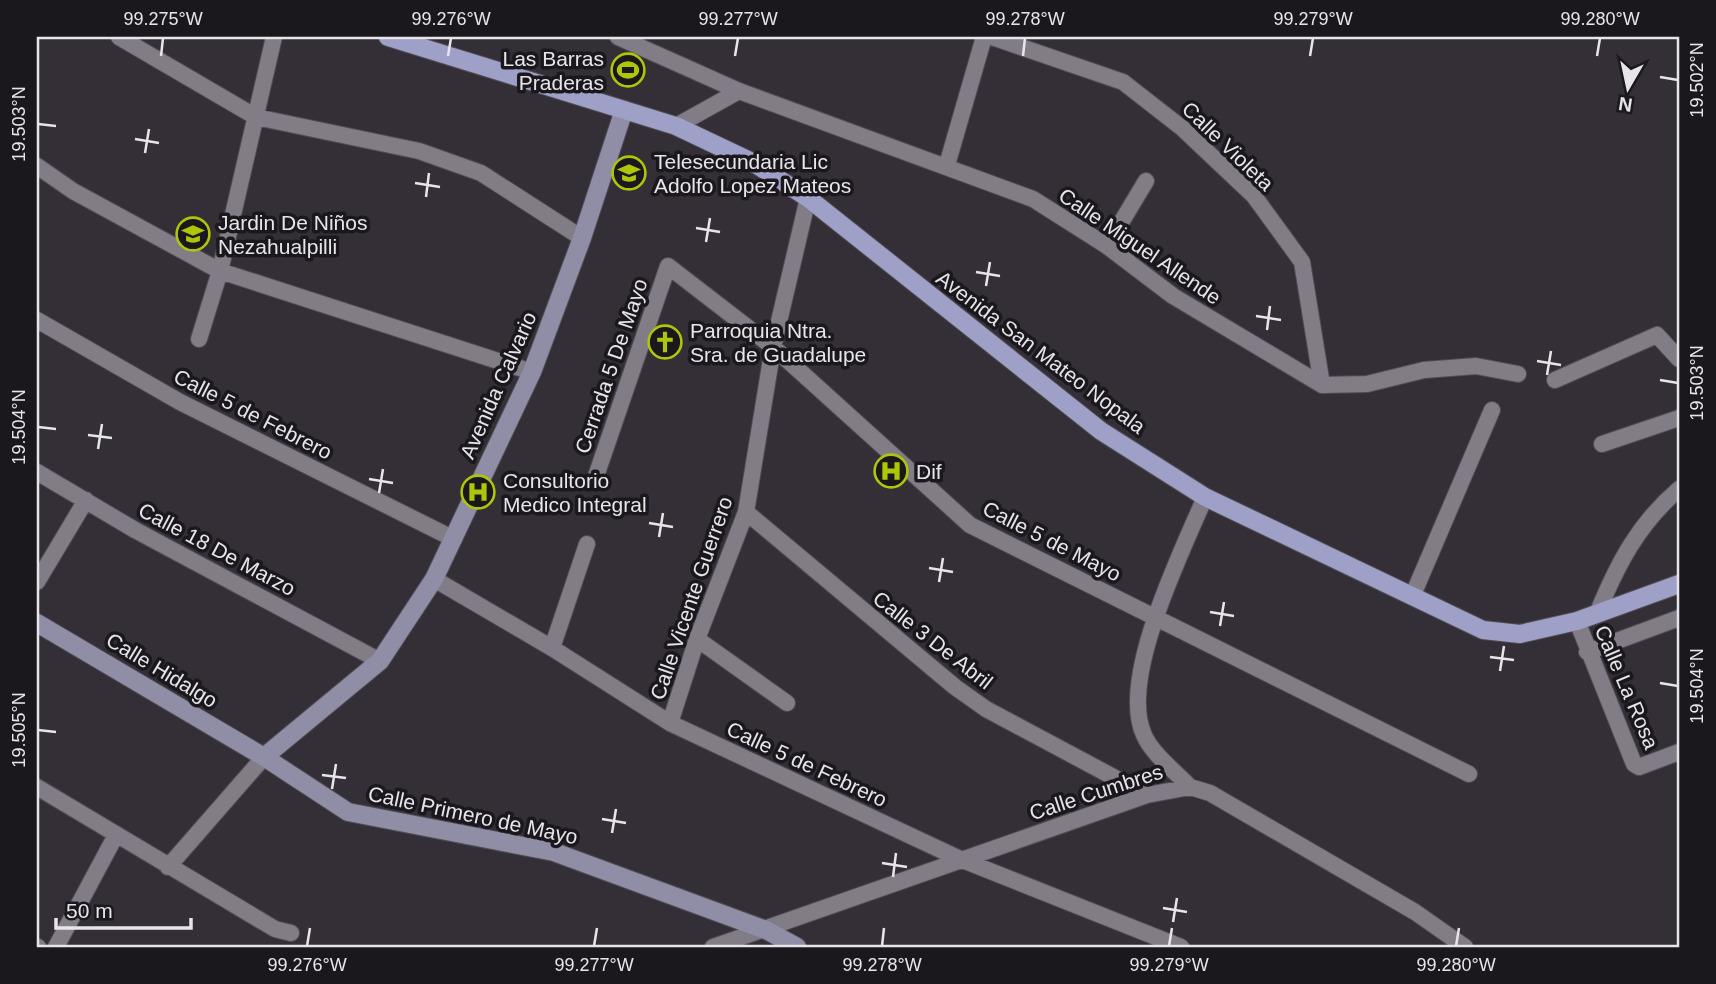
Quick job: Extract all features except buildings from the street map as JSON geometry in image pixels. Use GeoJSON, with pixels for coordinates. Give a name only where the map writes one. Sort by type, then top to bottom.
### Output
{"type":"FeatureCollection","features":[{"type":"Feature","properties":{"kind":"main road","name":"Avenida San Mateo Nopala"},"geometry":{"type":"LineString","coordinates":[[399,39],[676,126],[754,163],[808,198],[1101,431],[1205,497],[1483,630],[1520,634],[1577,621],[1679,584]]}},
{"type":"Feature","properties":{"kind":"street"},"geometry":{"type":"LineString","coordinates":[[119,37],[256,117],[419,150],[481,173],[582,238]]}},
{"type":"Feature","properties":{"kind":"street"},"geometry":{"type":"LineString","coordinates":[[199,339],[220,271],[274,37]]}},
{"type":"Feature","properties":{"kind":"street","name":"Calle Miguel Allende"},"geometry":{"type":"LineString","coordinates":[[618,37],[739,91],[947,165],[1033,199],[1107,246],[1173,296],[1322,385]]}},
{"type":"Feature","properties":{"kind":"street"},"geometry":{"type":"LineString","coordinates":[[947,165],[984,37]]}},
{"type":"Feature","properties":{"kind":"street","name":"Calle Violeta"},"geometry":{"type":"LineString","coordinates":[[992,37],[1012,40],[1123,82],[1182,128],[1254,197],[1302,261],[1322,385]]}},
{"type":"Feature","properties":{"kind":"street"},"geometry":{"type":"LineString","coordinates":[[676,126],[739,91]]}},
{"type":"Feature","properties":{"kind":"street","name":"Avenida Calvario"},"geometry":{"type":"LineString","coordinates":[[168,867],[264,757],[380,661],[434,579],[532,372],[582,238],[624,110]]}},
{"type":"Feature","properties":{"kind":"street"},"geometry":{"type":"LineString","coordinates":[[37,166],[73,191],[220,271],[532,372]]}},
{"type":"Feature","properties":{"kind":"street"},"geometry":{"type":"LineString","coordinates":[[1107,246],[1146,181]]}},
{"type":"Feature","properties":{"kind":"street","name":"Calle Vicente Guerrero"},"geometry":{"type":"LineString","coordinates":[[670,723],[697,639],[746,512],[773,347],[808,198]]}},
{"type":"Feature","properties":{"kind":"street","name":"Calle 5 de Mayo"},"geometry":{"type":"LineString","coordinates":[[668,266],[773,347],[970,525],[1469,774]]}},
{"type":"Feature","properties":{"kind":"street","name":"Cerrada 5 De Mayo"},"geometry":{"type":"LineString","coordinates":[[595,479],[668,266]]}},
{"type":"Feature","properties":{"kind":"street","name":"Calle 5 de Febrero"},"geometry":{"type":"LineString","coordinates":[[37,320],[180,401],[454,539]]}},
{"type":"Feature","properties":{"kind":"street"},"geometry":{"type":"LineString","coordinates":[[1555,380],[1657,335],[1679,359]]}},
{"type":"Feature","properties":{"kind":"street"},"geometry":{"type":"LineString","coordinates":[[1322,385],[1367,384],[1424,370],[1476,366],[1518,374]]}},
{"type":"Feature","properties":{"kind":"street"},"geometry":{"type":"LineString","coordinates":[[1412,597],[1492,410]]}},
{"type":"Feature","properties":{"kind":"street"},"geometry":{"type":"LineString","coordinates":[[1602,444],[1679,418]]}},
{"type":"Feature","properties":{"kind":"street","name":"Calle 18 De Marzo"},"geometry":{"type":"LineString","coordinates":[[37,471],[380,661]]}},
{"type":"Feature","properties":{"kind":"street"},"geometry":{"type":"LineString","coordinates":[[1597,614],[1618,562],[1659,506],[1679,489]]}},
{"type":"Feature","properties":{"kind":"street","name":"Calle Cumbres"},"geometry":{"type":"LineString","coordinates":[[1190,787],[1144,738],[1138,718],[1138,698],[1154,617],[1205,497]]}},
{"type":"Feature","properties":{"kind":"street"},"geometry":{"type":"LineString","coordinates":[[37,582],[86,500]]}},
{"type":"Feature","properties":{"kind":"street","name":"Calle 3 De Abril"},"geometry":{"type":"LineString","coordinates":[[746,512],[955,687],[986,709],[1147,795]]}},
{"type":"Feature","properties":{"kind":"street"},"geometry":{"type":"LineString","coordinates":[[552,648],[587,544]]}},
{"type":"Feature","properties":{"kind":"street","name":"Calle 5 de Febrero"},"geometry":{"type":"LineString","coordinates":[[434,579],[552,648],[670,723],[960,859],[1181,947]]}},
{"type":"Feature","properties":{"kind":"street"},"geometry":{"type":"LineString","coordinates":[[1587,652],[1679,618]]}},
{"type":"Feature","properties":{"kind":"street","name":"Calle La Rosa"},"geometry":{"type":"LineString","coordinates":[[1577,621],[1587,652],[1634,764],[1639,767],[1679,752]]}},
{"type":"Feature","properties":{"kind":"street","name":"Calle Hidalgo"},"geometry":{"type":"LineString","coordinates":[[37,622],[264,757]]}},
{"type":"Feature","properties":{"kind":"street"},"geometry":{"type":"LineString","coordinates":[[697,639],[787,703]]}},
{"type":"Feature","properties":{"kind":"street","name":"Calle Primero de Mayo"},"geometry":{"type":"LineString","coordinates":[[264,757],[348,812],[554,852],[766,930],[797,947]]}},
{"type":"Feature","properties":{"kind":"street"},"geometry":{"type":"LineString","coordinates":[[37,786],[275,929],[291,933]]}},
{"type":"Feature","properties":{"kind":"street"},"geometry":{"type":"LineString","coordinates":[[1190,787],[1210,793],[1415,912],[1465,947]]}},
{"type":"Feature","properties":{"kind":"street","name":"Calle Cumbres"},"geometry":{"type":"LineString","coordinates":[[713,947],[1147,795],[1190,787]]}},
{"type":"Feature","properties":{"kind":"street"},"geometry":{"type":"LineString","coordinates":[[56,947],[116,835]]}},
{"type":"Feature","properties":{"kind":"place","name":"Las Barras Praderas"},"geometry":{"type":"Point","coordinates":[628,70]}},
{"type":"Feature","properties":{"kind":"place","name":"Telesecundaria Lic Adolfo Lopez Mateos"},"geometry":{"type":"Point","coordinates":[629,173]}},
{"type":"Feature","properties":{"kind":"place","name":"Jardin De Niños Nezahualpilli"},"geometry":{"type":"Point","coordinates":[193,234]}},
{"type":"Feature","properties":{"kind":"place","name":"Parroquia Ntra. Sra. de Guadalupe"},"geometry":{"type":"Point","coordinates":[665,342]}},
{"type":"Feature","properties":{"kind":"place","name":"Dif"},"geometry":{"type":"Point","coordinates":[891,471]}},
{"type":"Feature","properties":{"kind":"place","name":"Consultorio Medico Integral"},"geometry":{"type":"Point","coordinates":[478,492]}}]}
